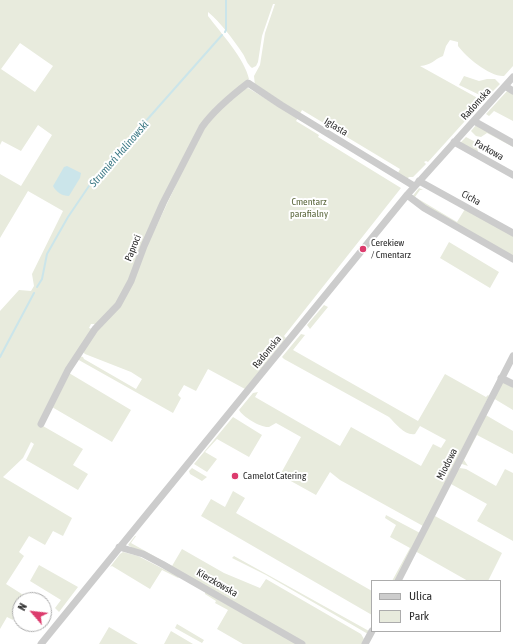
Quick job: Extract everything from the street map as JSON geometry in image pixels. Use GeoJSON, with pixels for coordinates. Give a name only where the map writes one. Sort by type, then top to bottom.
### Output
{"type":"FeatureCollection","features":[{"type":"Feature","properties":{"kind":"street","name":"Radomska"},"geometry":{"type":"LineString","coordinates":[[41,644],[407,195],[513,77]]}},
{"type":"Feature","properties":{"kind":"street","name":"Iglasta"},"geometry":{"type":"LineString","coordinates":[[248,83],[281,106],[417,184]]}},
{"type":"Feature","properties":{"kind":"street","name":"Paproci"},"geometry":{"type":"LineString","coordinates":[[40,424],[68,370],[95,329],[118,305],[131,281],[144,246],[163,203],[202,127],[223,104],[248,83]]}},
{"type":"Feature","properties":{"kind":"street"},"geometry":{"type":"LineString","coordinates":[[505,86],[513,91]]}},
{"type":"Feature","properties":{"kind":"street"},"geometry":{"type":"LineString","coordinates":[[474,121],[513,143]]}},
{"type":"Feature","properties":{"kind":"street","name":"Parkowa"},"geometry":{"type":"LineString","coordinates":[[454,142],[513,175]]}},
{"type":"Feature","properties":{"kind":"street","name":"Cicha"},"geometry":{"type":"LineString","coordinates":[[417,184],[513,233]]}},
{"type":"Feature","properties":{"kind":"street"},"geometry":{"type":"LineString","coordinates":[[407,195],[424,208],[513,259]]}},
{"type":"Feature","properties":{"kind":"street","name":"Miodowa"},"geometry":{"type":"LineString","coordinates":[[399,580],[513,356]]}},
{"type":"Feature","properties":{"kind":"street"},"geometry":{"type":"LineString","coordinates":[[501,378],[513,384]]}},
{"type":"Feature","properties":{"kind":"street","name":"Kierzkowska"},"geometry":{"type":"LineString","coordinates":[[119,547],[143,554],[162,564],[302,644]]}},
{"type":"Feature","properties":{"kind":"street"},"geometry":{"type":"LineString","coordinates":[[366,644],[372,632]]}},
{"type":"Feature","properties":{"kind":"green space","name":"Cmentarz parafialny"},"geometry":{"type":"Polygon","coordinates":[[[0,0],[513,0],[513,66],[504,76],[492,73],[479,66],[472,61],[458,46],[458,42],[450,40],[446,46],[443,56],[430,63],[420,66],[483,101],[428,162],[424,162],[426,164],[413,177],[409,177],[407,179],[398,173],[400,169],[302,110],[300,114],[255,86],[254,76],[260,65],[265,33],[275,4],[273,4],[262,36],[258,62],[256,66],[252,68],[227,32],[208,12],[208,16],[243,63],[249,79],[207,117],[147,246],[202,130],[213,116],[244,89],[248,88],[298,118],[296,121],[319,135],[318,137],[401,188],[284,336],[286,338],[245,389],[208,369],[196,391],[184,385],[178,395],[181,398],[173,413],[77,359],[79,356],[83,357],[136,389],[142,379],[131,372],[85,354],[82,351],[95,324],[91,324],[89,328],[92,329],[69,373],[131,410],[112,442],[52,407],[43,426],[83,449],[73,465],[88,474],[78,490],[26,460],[34,444],[31,442],[23,458],[3,477],[72,518],[63,536],[53,531],[45,545],[29,536],[19,552],[24,556],[6,584],[19,592],[12,592],[12,620],[7,617],[0,629],[0,311],[19,290],[31,291],[34,286],[32,274],[63,211],[28,191],[0,238],[0,174],[21,186],[52,135],[38,125],[21,151],[2,141],[0,145],[0,0]],[[20,43],[1,69],[35,92],[53,66],[20,43]]]}},
{"type":"Feature","properties":{"kind":"green space"},"geometry":{"type":"Polygon","coordinates":[[[464,76],[479,81],[495,79],[500,84],[486,98],[459,85],[464,76]]]}},
{"type":"Feature","properties":{"kind":"green space"},"geometry":{"type":"Polygon","coordinates":[[[508,90],[513,93],[513,121],[494,111],[489,116],[486,114],[508,90]]]}},
{"type":"Feature","properties":{"kind":"green space"},"geometry":{"type":"Polygon","coordinates":[[[476,125],[513,147],[487,133],[481,137],[476,136],[471,131],[476,125]]]}},
{"type":"Feature","properties":{"kind":"green space"},"geometry":{"type":"Polygon","coordinates":[[[466,137],[481,145],[477,152],[460,143],[466,137]]]}},
{"type":"Feature","properties":{"kind":"green space"},"geometry":{"type":"Polygon","coordinates":[[[419,188],[423,190],[420,190],[415,197],[457,222],[465,209],[513,235],[513,257],[456,225],[412,197],[419,188]]]}},
{"type":"Feature","properties":{"kind":"green space"},"geometry":{"type":"Polygon","coordinates":[[[449,242],[499,272],[490,288],[440,258],[449,242]]]}},
{"type":"Feature","properties":{"kind":"green space"},"geometry":{"type":"Polygon","coordinates":[[[324,305],[328,307],[310,329],[307,325],[324,305]]]}},
{"type":"Feature","properties":{"kind":"green space"},"geometry":{"type":"Polygon","coordinates":[[[301,334],[305,335],[293,350],[418,421],[445,374],[486,397],[488,395],[489,396],[423,526],[340,480],[330,472],[316,495],[280,475],[301,437],[276,423],[266,427],[252,422],[244,416],[239,410],[253,393],[258,392],[255,397],[340,446],[351,427],[421,466],[433,444],[441,448],[446,440],[420,426],[415,434],[404,431],[389,417],[284,359],[282,357],[301,334]]]}},
{"type":"Feature","properties":{"kind":"green space"},"geometry":{"type":"Polygon","coordinates":[[[503,382],[513,386],[513,410],[493,398],[503,382]]]}},
{"type":"Feature","properties":{"kind":"green space"},"geometry":{"type":"Polygon","coordinates":[[[484,414],[513,431],[513,454],[477,435],[464,460],[468,466],[462,464],[461,462],[484,414]]]}},
{"type":"Feature","properties":{"kind":"green space"},"geometry":{"type":"Polygon","coordinates":[[[233,417],[262,435],[249,457],[217,439],[205,452],[217,459],[207,472],[194,464],[233,417]]]}},
{"type":"Feature","properties":{"kind":"green space"},"geometry":{"type":"Polygon","coordinates":[[[192,468],[207,477],[202,481],[190,474],[189,471],[192,468]]]}},
{"type":"Feature","properties":{"kind":"green space"},"geometry":{"type":"Polygon","coordinates":[[[460,468],[466,469],[496,486],[505,469],[513,473],[513,541],[477,521],[487,504],[451,484],[460,468]]]}},
{"type":"Feature","properties":{"kind":"green space"},"geometry":{"type":"Polygon","coordinates":[[[233,491],[245,498],[236,513],[371,590],[371,614],[201,516],[211,499],[225,507],[233,491]]]}},
{"type":"Feature","properties":{"kind":"green space"},"geometry":{"type":"Polygon","coordinates":[[[386,515],[420,533],[396,580],[393,580],[410,548],[390,537],[396,525],[385,518],[386,515]]]}},
{"type":"Feature","properties":{"kind":"green space"},"geometry":{"type":"Polygon","coordinates":[[[435,516],[502,553],[488,580],[466,580],[415,551],[435,516]]]}},
{"type":"Feature","properties":{"kind":"green space"},"geometry":{"type":"Polygon","coordinates":[[[135,536],[131,543],[172,566],[182,549],[224,573],[260,588],[266,579],[361,634],[364,639],[363,644],[306,644],[255,614],[130,548],[131,547],[128,545],[135,536]]]}},
{"type":"Feature","properties":{"kind":"green space"},"geometry":{"type":"Polygon","coordinates":[[[123,552],[138,556],[179,577],[178,578],[162,570],[150,589],[112,566],[110,567],[123,552]]]}},
{"type":"Feature","properties":{"kind":"green space"},"geometry":{"type":"Polygon","coordinates":[[[234,556],[369,631],[368,634],[266,575],[232,558],[234,556]]]}},
{"type":"Feature","properties":{"kind":"green space"},"geometry":{"type":"Polygon","coordinates":[[[39,565],[78,587],[59,612],[55,608],[61,600],[52,594],[52,592],[48,592],[30,581],[39,565]]]}},
{"type":"Feature","properties":{"kind":"green space"},"geometry":{"type":"Polygon","coordinates":[[[205,592],[296,644],[243,644],[217,629],[228,610],[215,603],[216,601],[205,594],[205,592]]]}},
{"type":"Feature","properties":{"kind":"green space"},"geometry":{"type":"Polygon","coordinates":[[[177,624],[204,640],[202,643],[175,628],[177,624]]]}},
{"type":"Feature","properties":{"kind":"green space"},"geometry":{"type":"Polygon","coordinates":[[[109,627],[138,644],[99,644],[109,627]]]}},
{"type":"Feature","properties":{"kind":"green space"},"geometry":{"type":"Polygon","coordinates":[[[171,631],[193,644],[164,644],[171,631]]]}},
{"type":"Feature","properties":{"kind":"water"},"geometry":{"type":"Polygon","coordinates":[[[67,166],[81,173],[80,178],[69,196],[60,193],[53,186],[64,167],[67,166]]]}},
{"type":"Feature","properties":{"kind":"waterway","name":"Strumień Halinowski"},"geometry":{"type":"LineString","coordinates":[[225,32],[226,0]]}},
{"type":"Feature","properties":{"kind":"waterway","name":"Strumień Halinowski"},"geometry":{"type":"LineString","coordinates":[[37,287],[42,279],[47,254],[68,217],[91,183],[222,35]]}},
{"type":"Feature","properties":{"kind":"waterway","name":"Strumień Halinowski"},"geometry":{"type":"LineString","coordinates":[[0,357],[34,293]]}},
{"type":"Feature","properties":{"kind":"place","name":"Cerekiew / Cmentarz"},"geometry":{"type":"Point","coordinates":[363,249]}},
{"type":"Feature","properties":{"kind":"place","name":"Camelot Catering"},"geometry":{"type":"Point","coordinates":[235,476]}}]}
